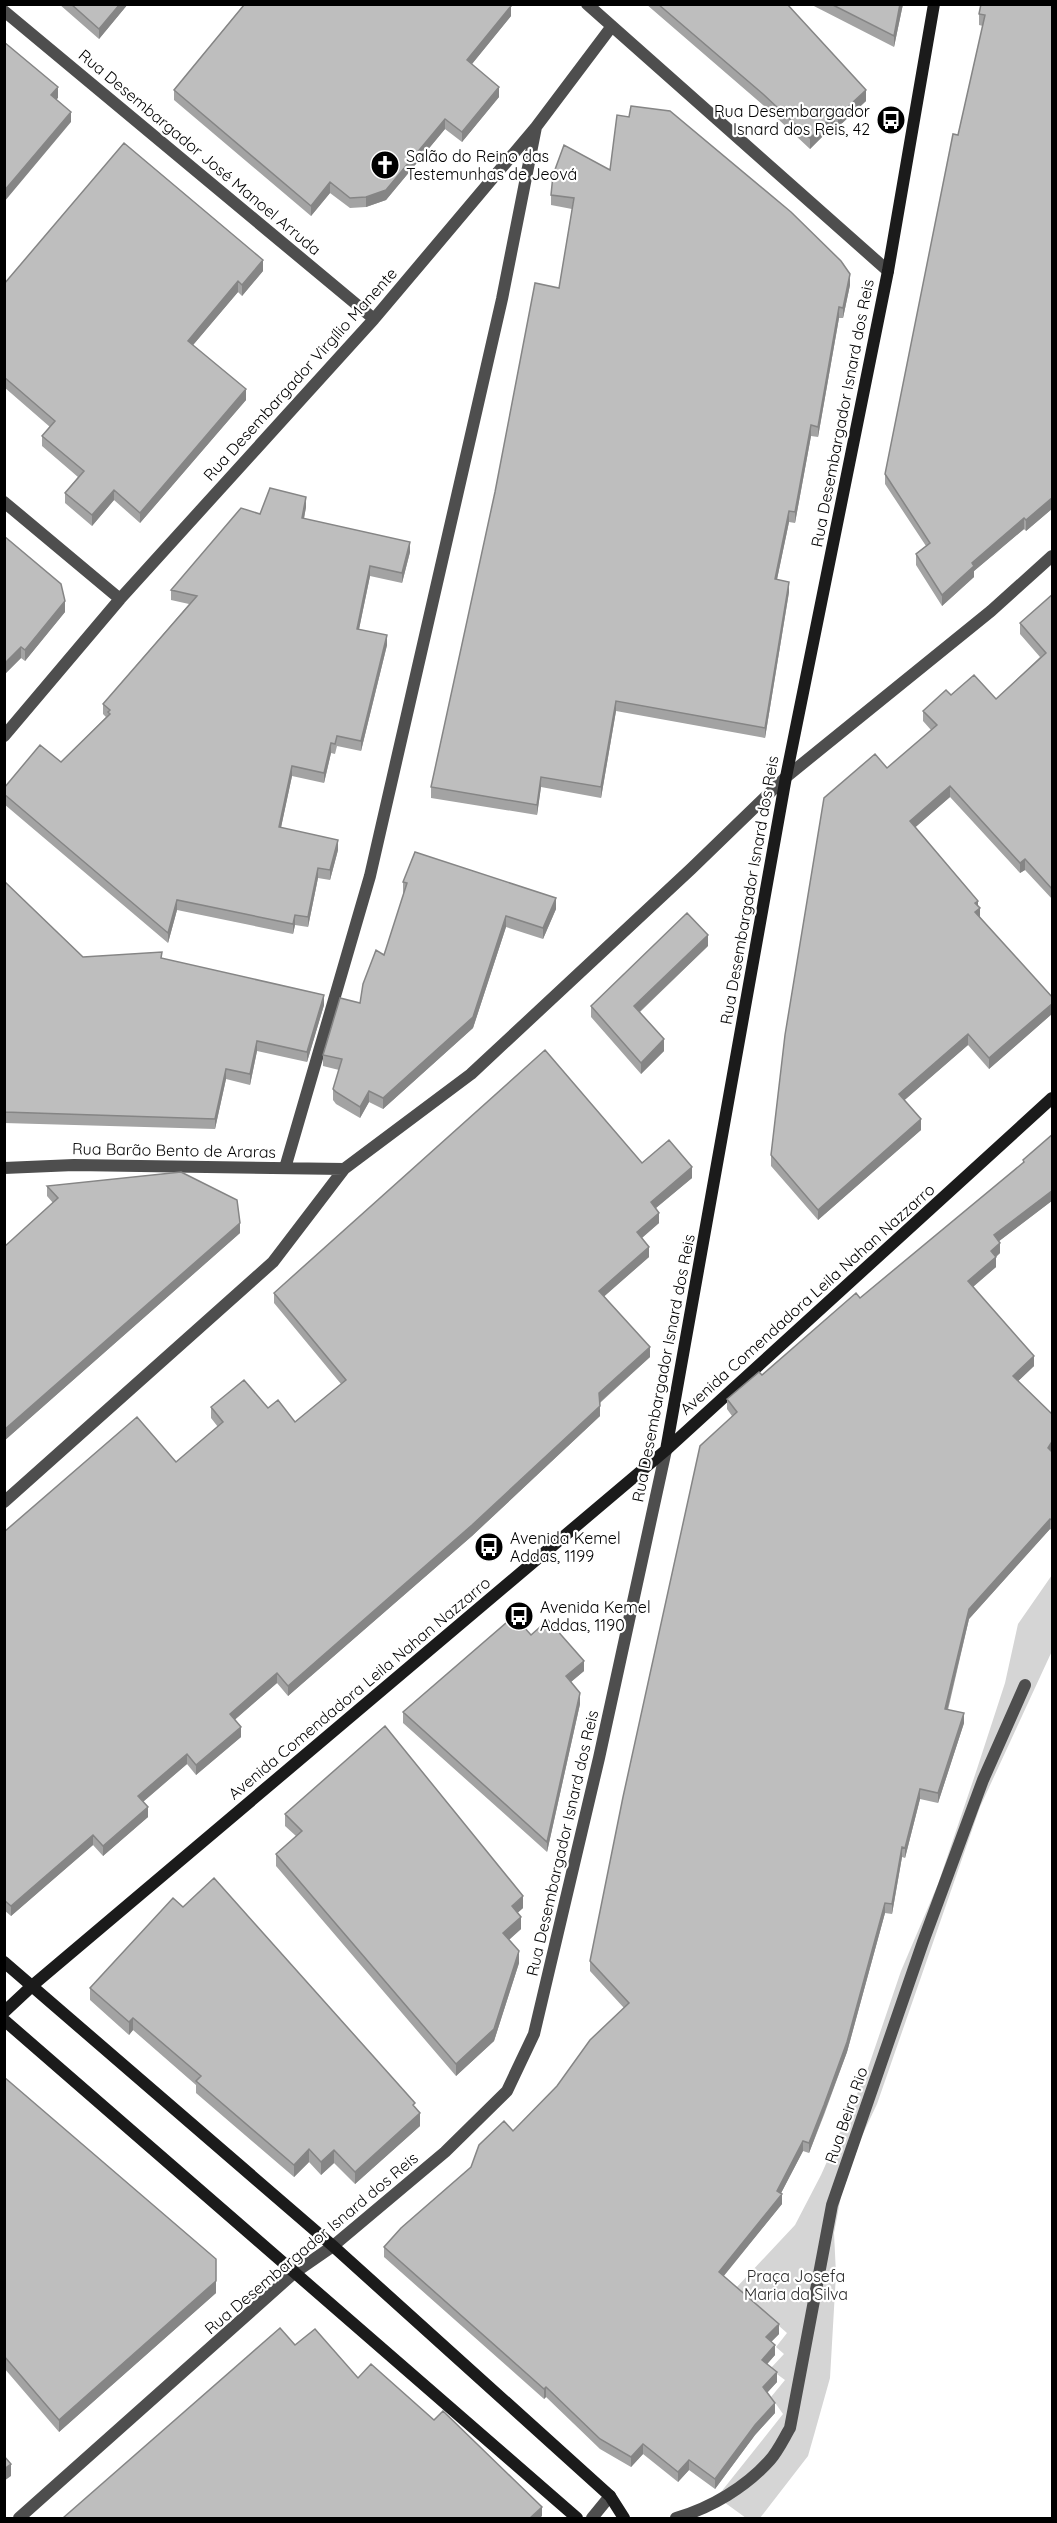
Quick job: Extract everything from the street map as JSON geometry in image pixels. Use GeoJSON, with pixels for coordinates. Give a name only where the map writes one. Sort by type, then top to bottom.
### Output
{"type":"FeatureCollection","features":[{"type":"Feature","properties":{"kind":"main road","name":"Rua Desembargador Isnard dos Reis"},"geometry":{"type":"LineString","coordinates":[[666,1450],[786,777],[888,271],[934,4]]}},
{"type":"Feature","properties":{"kind":"main road","name":"Avenida Comendadora Leila Nahan Nazzarro"},"geometry":{"type":"LineString","coordinates":[[4,2012],[33,1985],[666,1450],[1053,1098]]}},
{"type":"Feature","properties":{"kind":"main road"},"geometry":{"type":"LineString","coordinates":[[4,1962],[333,2246],[610,2496],[624,2518]]}},
{"type":"Feature","properties":{"kind":"main road"},"geometry":{"type":"LineString","coordinates":[[4,2020],[577,2518]]}},
{"type":"Feature","properties":{"kind":"street"},"geometry":{"type":"LineString","coordinates":[[587,4],[888,271]]}},
{"type":"Feature","properties":{"kind":"street","name":"Rua Desembargador José Manoel Arruda"},"geometry":{"type":"LineString","coordinates":[[4,11],[374,319]]}},
{"type":"Feature","properties":{"kind":"street","name":"Rua Desembargador Virgílio Manente"},"geometry":{"type":"LineString","coordinates":[[4,736],[120,599],[374,319],[536,127],[612,26]]}},
{"type":"Feature","properties":{"kind":"street"},"geometry":{"type":"LineString","coordinates":[[285,1168],[370,876],[502,299],[536,127]]}},
{"type":"Feature","properties":{"kind":"street"},"geometry":{"type":"LineString","coordinates":[[4,502],[120,599]]}},
{"type":"Feature","properties":{"kind":"street"},"geometry":{"type":"LineString","coordinates":[[4,1502],[273,1262],[344,1169],[471,1074],[692,869],[786,777],[991,611],[1053,556]]}},
{"type":"Feature","properties":{"kind":"street","name":"Rua Barão Bento de Araras"},"geometry":{"type":"LineString","coordinates":[[4,1168],[74,1165],[344,1169]]}},
{"type":"Feature","properties":{"kind":"street","name":"Rua Desembargador Isnard dos Reis"},"geometry":{"type":"LineString","coordinates":[[19,2518],[294,2273],[333,2246],[445,2152],[507,2091],[534,2034],[599,1758],[666,1450]]}},
{"type":"Feature","properties":{"kind":"street","name":"Rua Beira Rio"},"geometry":{"type":"LineString","coordinates":[[676,2518],[691,2514],[732,2492],[771,2459],[790,2428],[832,2205],[931,1920],[983,1780],[1024,1684]]}},
{"type":"Feature","properties":{"kind":"street"},"geometry":{"type":"LineString","coordinates":[[592,2518],[610,2496]]}},
{"type":"Feature","properties":{"kind":"green space","name":"Praça Josefa Maria da Silva"},"geometry":{"type":"Polygon","coordinates":[[[1052,1575],[1052,1651],[980,1807],[877,2104],[861,2138],[841,2196],[834,2233],[836,2274],[830,2378],[808,2456],[760,2518],[746,2518],[717,2497],[783,2414],[771,2397],[785,2380],[770,2369],[784,2354],[776,2347],[787,2333],[736,2288],[795,2225],[821,2175],[866,2074],[901,1971],[938,1884],[975,1775],[1005,1683],[1018,1624],[1052,1575]]]}},
{"type":"Feature","properties":{"kind":"building"},"geometry":{"type":"Polygon","coordinates":[[[71,4],[120,4],[99,29],[71,4]]]}},
{"type":"Feature","properties":{"kind":"building"},"geometry":{"type":"Polygon","coordinates":[[[244,4],[509,4],[511,6],[467,60],[499,87],[462,132],[445,119],[386,190],[366,197],[350,198],[330,182],[311,206],[174,90],[244,4]]]}},
{"type":"Feature","properties":{"kind":"building"},"geometry":{"type":"Polygon","coordinates":[[[658,4],[787,4],[866,90],[838,116],[835,114],[810,138],[763,94],[658,4]]]}},
{"type":"Feature","properties":{"kind":"building"},"geometry":{"type":"Polygon","coordinates":[[[831,4],[900,4],[894,36],[831,4]]]}},
{"type":"Feature","properties":{"kind":"building"},"geometry":{"type":"Polygon","coordinates":[[[981,4],[1053,4],[1053,497],[1026,520],[1024,518],[972,563],[974,566],[942,595],[916,554],[930,543],[885,474],[953,134],[958,135],[985,15],[979,14],[981,4]]]}},
{"type":"Feature","properties":{"kind":"building"},"geometry":{"type":"Polygon","coordinates":[[[4,42],[58,87],[51,95],[71,112],[4,191],[4,42]]]}},
{"type":"Feature","properties":{"kind":"building"},"geometry":{"type":"Polygon","coordinates":[[[631,106],[670,111],[791,212],[841,261],[850,274],[843,308],[839,307],[818,427],[811,425],[795,512],[789,511],[775,579],[789,582],[765,728],[616,701],[601,787],[541,777],[537,805],[431,787],[495,492],[535,283],[559,288],[574,198],[551,195],[553,175],[564,145],[610,170],[617,115],[629,117],[631,106]]]}},
{"type":"Feature","properties":{"kind":"building"},"geometry":{"type":"Polygon","coordinates":[[[124,143],[263,260],[242,285],[238,281],[188,341],[246,389],[140,513],[114,490],[92,515],[65,493],[84,471],[42,436],[55,421],[4,377],[4,284],[124,143]]]}},
{"type":"Feature","properties":{"kind":"building"},"geometry":{"type":"Polygon","coordinates":[[[270,488],[306,497],[302,518],[410,542],[402,573],[370,566],[357,629],[387,635],[361,741],[337,736],[335,744],[331,743],[324,773],[292,766],[279,827],[338,840],[330,870],[318,868],[308,917],[295,915],[293,924],[177,900],[168,933],[4,794],[4,788],[40,745],[61,762],[110,714],[108,712],[110,710],[103,704],[197,596],[171,590],[241,508],[260,514],[270,488]]]}},
{"type":"Feature","properties":{"kind":"building"},"geometry":{"type":"Polygon","coordinates":[[[4,536],[61,584],[65,601],[25,650],[21,647],[4,664],[4,536]]]}},
{"type":"Feature","properties":{"kind":"building"},"geometry":{"type":"Polygon","coordinates":[[[1053,594],[1053,890],[1025,859],[1020,863],[950,786],[910,821],[978,901],[975,903],[980,908],[975,912],[1053,998],[1053,1003],[989,1058],[968,1034],[899,1094],[921,1119],[818,1210],[771,1155],[785,1035],[824,798],[875,754],[887,768],[937,725],[923,711],[946,690],[951,695],[974,675],[996,699],[1046,653],[1020,623],[1053,594]]]}},
{"type":"Feature","properties":{"kind":"building"},"geometry":{"type":"Polygon","coordinates":[[[415,852],[556,898],[543,928],[506,916],[473,1017],[383,1098],[369,1091],[360,1107],[333,1089],[342,1059],[323,1055],[340,998],[360,1003],[363,984],[376,950],[384,955],[407,883],[403,882],[415,852]]]}},
{"type":"Feature","properties":{"kind":"building"},"geometry":{"type":"Polygon","coordinates":[[[4,881],[83,957],[162,952],[161,958],[324,995],[307,1052],[257,1041],[250,1074],[226,1069],[215,1119],[4,1112],[4,881]]]}},
{"type":"Feature","properties":{"kind":"building"},"geometry":{"type":"Polygon","coordinates":[[[687,913],[708,935],[634,1006],[664,1039],[641,1063],[591,1006],[687,913]]]}},
{"type":"Feature","properties":{"kind":"building"},"geometry":{"type":"Polygon","coordinates":[[[545,1050],[642,1163],[669,1140],[692,1167],[651,1202],[659,1213],[637,1232],[649,1247],[599,1291],[650,1347],[599,1393],[600,1406],[472,1525],[288,1686],[277,1673],[230,1714],[241,1727],[196,1765],[187,1754],[138,1796],[148,1807],[103,1846],[93,1835],[11,1906],[4,1900],[4,1532],[137,1417],[176,1462],[223,1422],[211,1407],[244,1380],[268,1408],[278,1400],[295,1422],[346,1380],[274,1293],[545,1050]]]}},
{"type":"Feature","properties":{"kind":"building"},"geometry":{"type":"Polygon","coordinates":[[[1053,1134],[1053,1190],[994,1235],[1000,1243],[991,1251],[996,1257],[968,1281],[1034,1356],[1013,1376],[1053,1415],[1053,1440],[1048,1448],[1053,1453],[1053,1521],[1050,1519],[969,1609],[945,1709],[964,1713],[938,1793],[920,1789],[905,1848],[902,1847],[892,1904],[885,1903],[847,2042],[824,2105],[809,2143],[803,2141],[777,2191],[782,2194],[719,2272],[779,2324],[766,2337],[775,2345],[762,2360],[777,2372],[763,2387],[775,2403],[755,2425],[715,2479],[689,2460],[678,2472],[643,2444],[631,2457],[600,2439],[546,2387],[544,2389],[384,2247],[401,2228],[471,2167],[479,2145],[504,2121],[513,2131],[557,2086],[590,2040],[629,2003],[590,1961],[623,1797],[700,1446],[737,1412],[727,1399],[759,1372],[762,1375],[856,1293],[860,1298],[1024,1162],[1023,1160],[1053,1134]]]}},
{"type":"Feature","properties":{"kind":"building"},"geometry":{"type":"Polygon","coordinates":[[[181,1172],[237,1200],[240,1223],[4,1430],[4,1247],[58,1198],[47,1186],[181,1172]]]}},
{"type":"Feature","properties":{"kind":"building"},"geometry":{"type":"Polygon","coordinates":[[[514,1616],[531,1635],[548,1620],[584,1661],[566,1676],[580,1693],[547,1842],[403,1712],[514,1616]]]}},
{"type":"Feature","properties":{"kind":"building"},"geometry":{"type":"Polygon","coordinates":[[[385,1726],[523,1896],[512,1906],[521,1917],[503,1933],[519,1951],[494,2029],[456,2064],[276,1854],[302,1831],[285,1814],[385,1726]]]}},
{"type":"Feature","properties":{"kind":"building"},"geometry":{"type":"Polygon","coordinates":[[[214,1878],[415,2103],[413,2105],[420,2113],[355,2172],[334,2150],[321,2162],[309,2149],[294,2165],[196,2081],[201,2076],[133,2018],[129,2022],[90,1988],[173,1898],[183,1907],[214,1878]]]}},
{"type":"Feature","properties":{"kind":"building"},"geometry":{"type":"Polygon","coordinates":[[[4,2077],[216,2259],[216,2281],[59,2420],[4,2356],[4,2077]]]}},
{"type":"Feature","properties":{"kind":"building"},"geometry":{"type":"Polygon","coordinates":[[[280,2328],[295,2345],[315,2329],[358,2378],[371,2364],[434,2420],[443,2411],[542,2507],[530,2518],[63,2518],[280,2328]]]}},
{"type":"Feature","properties":{"kind":"building"},"geometry":{"type":"Polygon","coordinates":[[[4,2456],[11,2464],[4,2469],[4,2456]]]}},
{"type":"Feature","properties":{"kind":"place","name":"Rua Desembargador Isnard dos Reis, 42"},"geometry":{"type":"Point","coordinates":[891,120]}},
{"type":"Feature","properties":{"kind":"place","name":"Salão do Reino das Testemunhas de Jeová"},"geometry":{"type":"Point","coordinates":[385,165]}},
{"type":"Feature","properties":{"kind":"place","name":"Avenida Kemel Addas, 1199"},"geometry":{"type":"Point","coordinates":[489,1547]}},
{"type":"Feature","properties":{"kind":"place","name":"Avenida Kemel Addas, 1190"},"geometry":{"type":"Point","coordinates":[519,1616]}}]}
